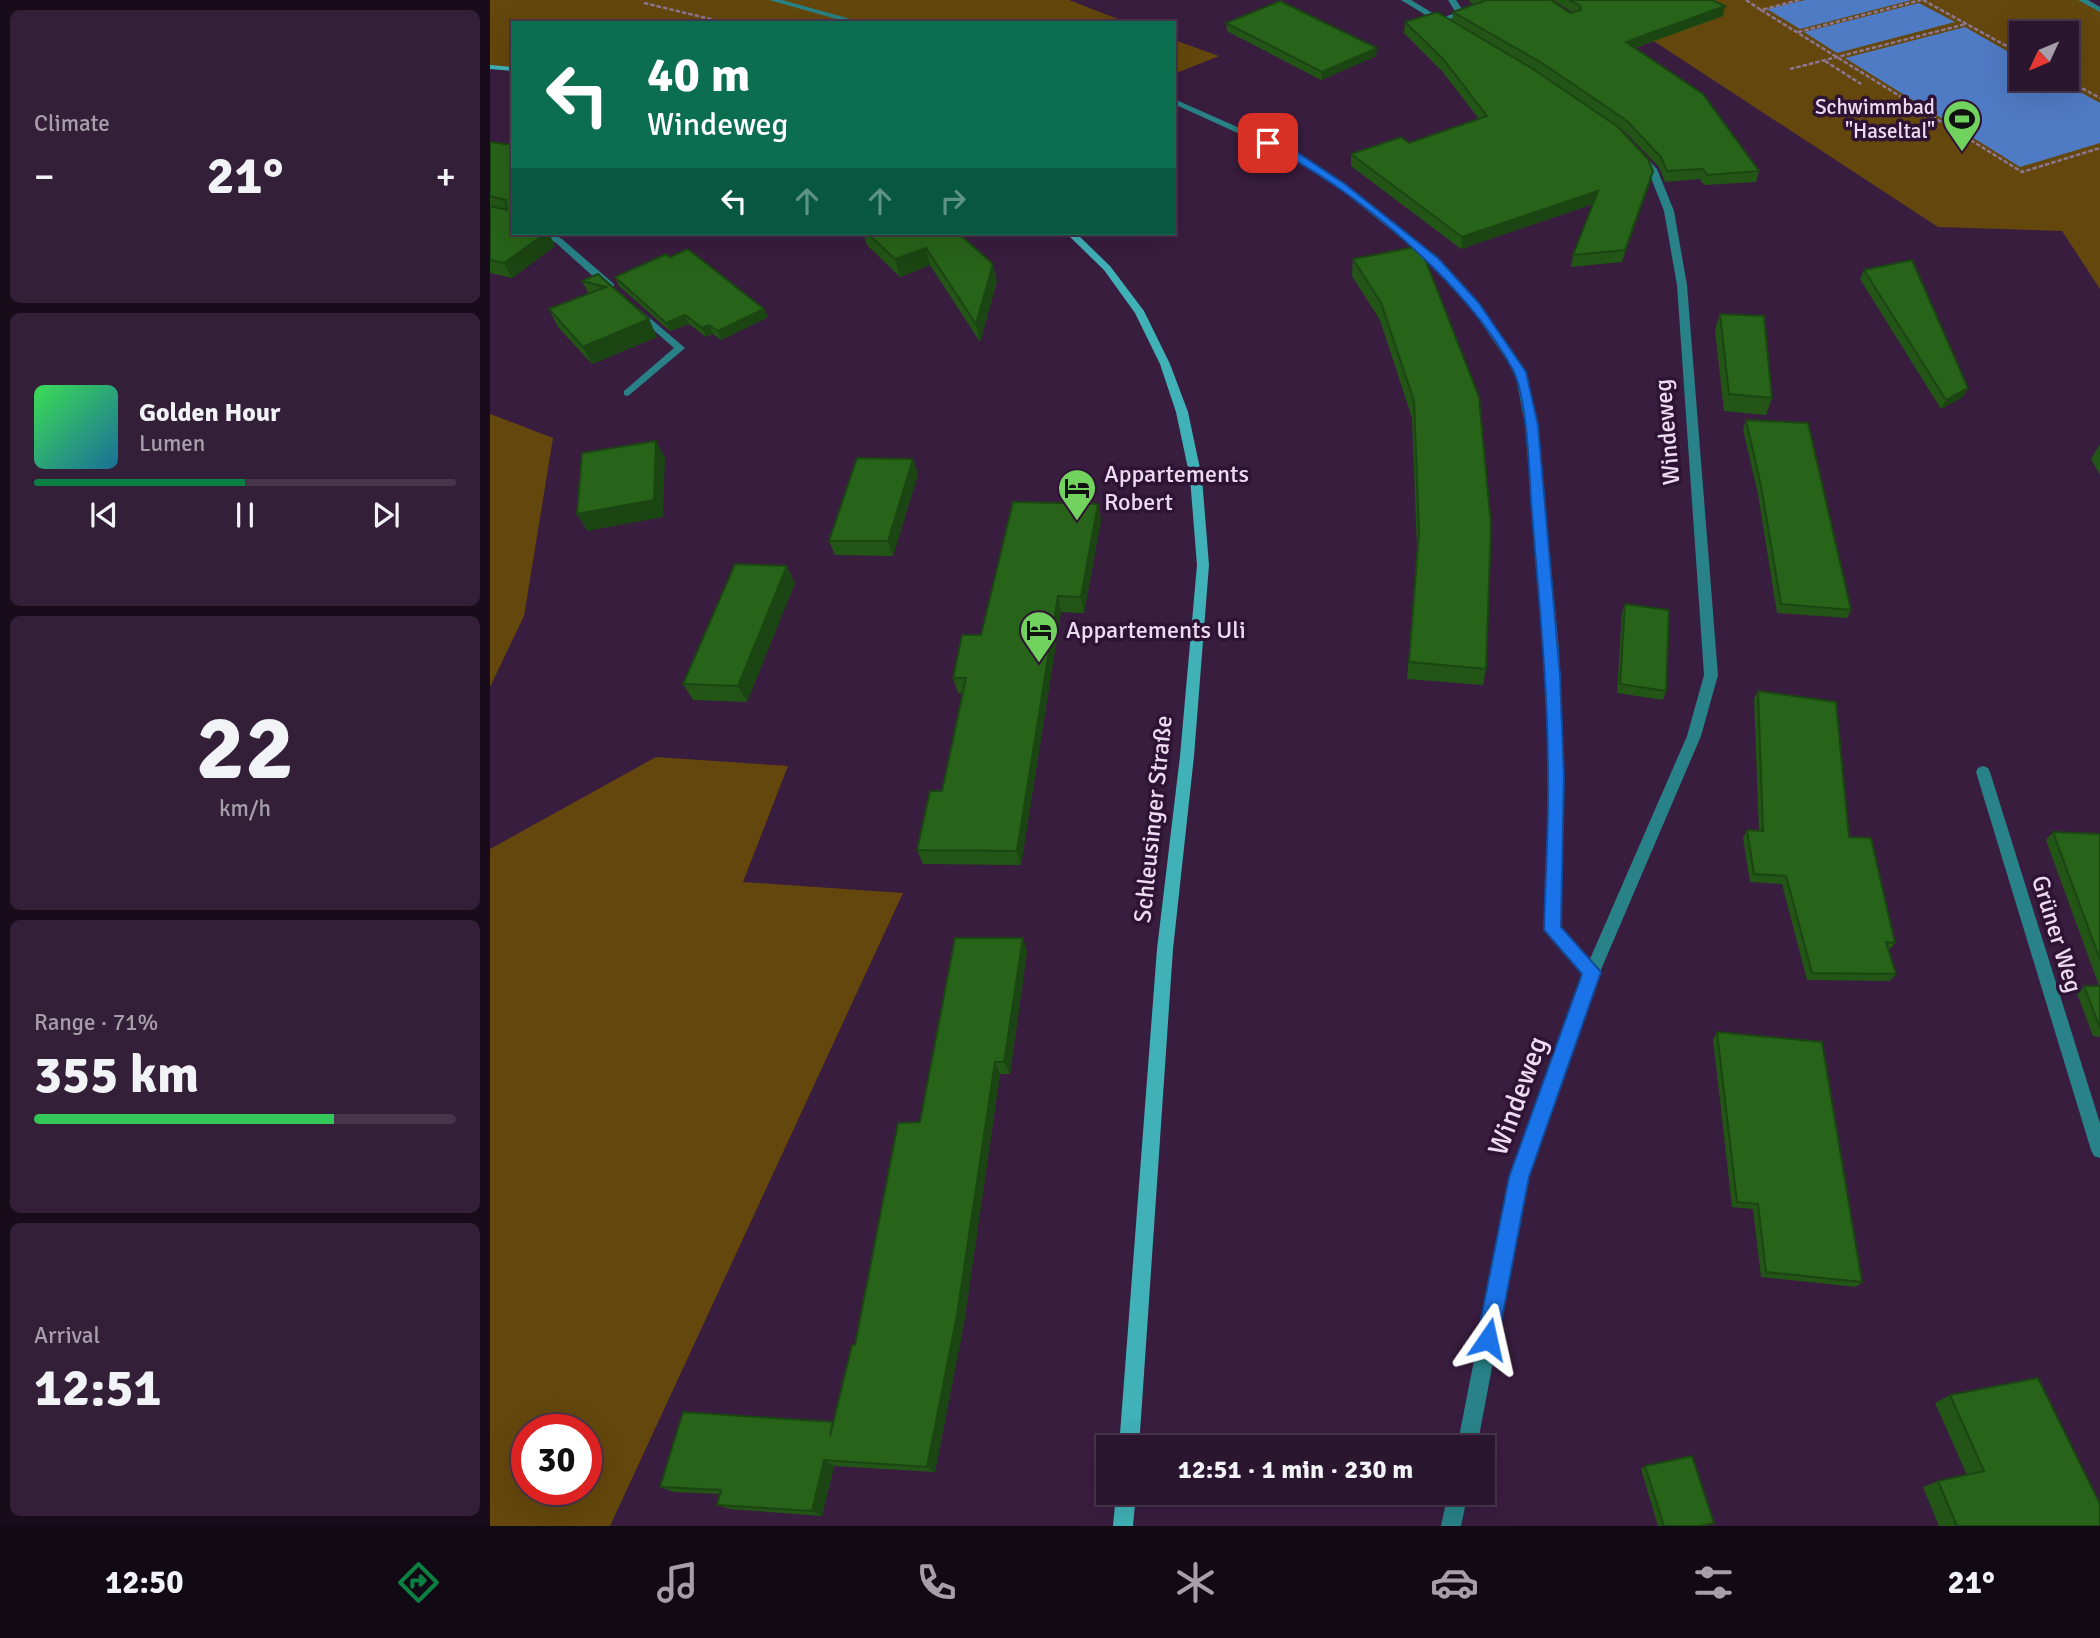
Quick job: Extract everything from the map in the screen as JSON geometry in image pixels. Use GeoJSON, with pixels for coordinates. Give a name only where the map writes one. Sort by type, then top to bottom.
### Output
{"type":"FeatureCollection","features":[{"type":"Feature","properties":{"kind":"main road"},"geometry":{"type":"LineString","coordinates":[[490,67],[511,69]]}},
{"type":"Feature","properties":{"kind":"main road","name":"Schleusinger Straße"},"geometry":{"type":"LineString","coordinates":[[1073,235],[1107,268],[1140,313],[1165,364],[1182,412],[1196,478],[1203,565],[1187,756],[1165,949],[1130,1435]]}},
{"type":"Feature","properties":{"kind":"main road"},"geometry":{"type":"LineString","coordinates":[[1123,1526],[1125,1505]]}},
{"type":"Feature","properties":{"kind":"street"},"geometry":{"type":"LineString","coordinates":[[773,0],[853,21]]}},
{"type":"Feature","properties":{"kind":"street"},"geometry":{"type":"LineString","coordinates":[[1405,0],[1453,28]]}},
{"type":"Feature","properties":{"kind":"street"},"geometry":{"type":"LineString","coordinates":[[1441,21],[1461,14],[1452,0]]}},
{"type":"Feature","properties":{"kind":"street"},"geometry":{"type":"LineString","coordinates":[[2082,0],[2100,10]]}},
{"type":"Feature","properties":{"kind":"street"},"geometry":{"type":"LineString","coordinates":[[1176,102],[1292,154],[1342,186],[1434,260],[1475,306],[1520,372],[1531,425],[1552,650],[1556,776],[1552,930],[1592,972]]}},
{"type":"Feature","properties":{"kind":"street","name":"Windeweg"},"geometry":{"type":"LineString","coordinates":[[1469,1435],[1519,1177],[1592,972],[1694,736],[1711,675],[1682,285],[1669,211],[1652,169],[1628,143]]}},
{"type":"Feature","properties":{"kind":"street"},"geometry":{"type":"LineString","coordinates":[[548,235],[559,241],[619,295]]}},
{"type":"Feature","properties":{"kind":"street"},"geometry":{"type":"LineString","coordinates":[[628,393],[680,348],[629,303]]}},
{"type":"Feature","properties":{"kind":"street","name":"Grüner Weg"},"geometry":{"type":"LineString","coordinates":[[1983,772],[2100,1150]]}},
{"type":"Feature","properties":{"kind":"street"},"geometry":{"type":"LineString","coordinates":[[1451,1526],[1455,1505]]}},
{"type":"Feature","properties":{"kind":"path"},"geometry":{"type":"LineString","coordinates":[[1746,0],[2022,172],[2100,148]]}},
{"type":"Feature","properties":{"kind":"path"},"geometry":{"type":"LineString","coordinates":[[1761,9],[1799,0]]}},
{"type":"Feature","properties":{"kind":"path"},"geometry":{"type":"LineString","coordinates":[[1797,32],[1922,0],[2009,47]]}},
{"type":"Feature","properties":{"kind":"path"},"geometry":{"type":"LineString","coordinates":[[644,3],[719,21]]}},
{"type":"Feature","properties":{"kind":"path"},"geometry":{"type":"LineString","coordinates":[[1790,69],[1966,24]]}},
{"type":"Feature","properties":{"kind":"path"},"geometry":{"type":"LineString","coordinates":[[1824,61],[1861,84]]}},
{"type":"Feature","properties":{"kind":"path"},"geometry":{"type":"LineString","coordinates":[[2079,87],[2100,98]]}},
{"type":"Feature","properties":{"kind":"shaded area"},"geometry":{"type":"Polygon","coordinates":[[[490,0],[1069,0],[1123,21],[511,21],[511,69],[490,67],[490,0]]]}},
{"type":"Feature","properties":{"kind":"shaded area","name":"Schwimmbad \"Haseltal\""},"geometry":{"type":"Polygon","coordinates":[[[1591,0],[2082,0],[2100,10],[2100,289],[2062,231],[1938,227],[1591,0]]]}},
{"type":"Feature","properties":{"kind":"shaded area"},"geometry":{"type":"Polygon","coordinates":[[[1176,41],[1219,56],[1176,73],[1176,41]]]}},
{"type":"Feature","properties":{"kind":"shaded area"},"geometry":{"type":"Polygon","coordinates":[[[490,414],[553,438],[524,616],[490,687],[490,414]]]}},
{"type":"Feature","properties":{"kind":"shaded area"},"geometry":{"type":"Polygon","coordinates":[[[656,757],[788,766],[743,882],[903,893],[610,1526],[490,1526],[490,849],[656,757]]]}},
{"type":"Feature","properties":{"kind":"water"},"geometry":{"type":"Polygon","coordinates":[[[1805,0],[1912,0],[1800,29],[1767,9],[1805,0]]]}},
{"type":"Feature","properties":{"kind":"water"},"geometry":{"type":"Polygon","coordinates":[[[1919,3],[1955,22],[1837,53],[1804,32],[1919,3]]]}},
{"type":"Feature","properties":{"kind":"water"},"geometry":{"type":"Polygon","coordinates":[[[1965,27],[2009,52],[2009,91],[2078,91],[2100,103],[2100,143],[2020,167],[1845,58],[1965,27]]]}},
{"type":"Feature","properties":{"kind":"building"},"geometry":{"type":"Polygon","coordinates":[[[1483,0],[1551,0],[1570,13],[1581,10],[1580,6],[1570,0],[1712,0],[1725,6],[1626,42],[1703,94],[1759,171],[1707,175],[1703,169],[1667,171],[1661,157],[1627,121],[1542,63],[1453,12],[1483,0]]]}},
{"type":"Feature","properties":{"kind":"building"},"geometry":{"type":"Polygon","coordinates":[[[1280,1],[1377,48],[1322,72],[1226,23],[1280,1]]]}},
{"type":"Feature","properties":{"kind":"building"},"geometry":{"type":"Polygon","coordinates":[[[1437,12],[1533,69],[1618,127],[1648,159],[1653,171],[1625,250],[1573,255],[1598,191],[1462,237],[1351,154],[1401,137],[1409,143],[1487,116],[1443,59],[1405,22],[1437,12]]]}},
{"type":"Feature","properties":{"kind":"building"},"geometry":{"type":"Polygon","coordinates":[[[490,142],[511,145],[511,235],[543,235],[504,263],[490,260],[490,206],[507,210],[506,200],[490,196],[490,142]]]}},
{"type":"Feature","properties":{"kind":"building"},"geometry":{"type":"Polygon","coordinates":[[[869,235],[960,235],[993,264],[976,324],[926,248],[895,259],[869,235]]]}},
{"type":"Feature","properties":{"kind":"building"},"geometry":{"type":"Polygon","coordinates":[[[1420,246],[1479,397],[1491,525],[1486,669],[1409,662],[1419,532],[1414,401],[1381,303],[1353,259],[1420,246]]]}},
{"type":"Feature","properties":{"kind":"building"},"geometry":{"type":"Polygon","coordinates":[[[688,249],[764,309],[718,331],[709,325],[702,328],[685,315],[666,323],[615,277],[666,254],[670,257],[688,249]]]}},
{"type":"Feature","properties":{"kind":"building"},"geometry":{"type":"Polygon","coordinates":[[[1912,260],[1968,388],[1946,400],[1864,270],[1912,260]]]}},
{"type":"Feature","properties":{"kind":"building"},"geometry":{"type":"Polygon","coordinates":[[[598,274],[649,319],[583,347],[549,309],[606,287],[582,281],[598,274]]]}},
{"type":"Feature","properties":{"kind":"building"},"geometry":{"type":"Polygon","coordinates":[[[1720,314],[1764,316],[1772,398],[1729,394],[1720,314]]]}},
{"type":"Feature","properties":{"kind":"building"},"geometry":{"type":"Polygon","coordinates":[[[1746,420],[1808,423],[1851,610],[1781,604],[1761,486],[1746,420]]]}},
{"type":"Feature","properties":{"kind":"building"},"geometry":{"type":"Polygon","coordinates":[[[656,441],[654,500],[577,514],[582,453],[656,441]]]}},
{"type":"Feature","properties":{"kind":"building"},"geometry":{"type":"Polygon","coordinates":[[[857,458],[913,459],[888,541],[829,541],[857,458]]]}},
{"type":"Feature","properties":{"kind":"building"},"geometry":{"type":"Polygon","coordinates":[[[1013,502],[1098,504],[1081,597],[1058,596],[1017,851],[917,850],[930,791],[942,791],[966,678],[953,678],[962,635],[981,635],[1013,502]]]}},
{"type":"Feature","properties":{"kind":"building"},"geometry":{"type":"Polygon","coordinates":[[[735,564],[787,566],[738,686],[683,684],[735,564]]]}},
{"type":"Feature","properties":{"kind":"building"},"geometry":{"type":"Polygon","coordinates":[[[1625,604],[1669,610],[1666,691],[1620,684],[1625,604]]]}},
{"type":"Feature","properties":{"kind":"building"},"geometry":{"type":"Polygon","coordinates":[[[1758,691],[1836,702],[1849,837],[1871,838],[1895,943],[1886,942],[1896,974],[1812,973],[1786,876],[1754,874],[1747,830],[1763,831],[1758,691]]]}},
{"type":"Feature","properties":{"kind":"building"},"geometry":{"type":"Polygon","coordinates":[[[2053,832],[2100,834],[2100,960],[2053,832]]]}},
{"type":"Feature","properties":{"kind":"building"},"geometry":{"type":"Polygon","coordinates":[[[955,938],[1023,938],[1004,1062],[995,1062],[957,1315],[927,1467],[824,1460],[812,1511],[717,1505],[721,1490],[660,1487],[683,1412],[833,1422],[830,1436],[852,1345],[855,1345],[898,1123],[920,1122],[955,938]]]}},
{"type":"Feature","properties":{"kind":"building"},"geometry":{"type":"Polygon","coordinates":[[[2084,986],[2100,986],[2100,1028],[2084,986]]]}},
{"type":"Feature","properties":{"kind":"building"},"geometry":{"type":"Polygon","coordinates":[[[1717,1032],[1822,1042],[1862,1282],[1766,1272],[1758,1204],[1737,1202],[1717,1032]]]}},
{"type":"Feature","properties":{"kind":"building"},"geometry":{"type":"Polygon","coordinates":[[[2038,1378],[2100,1504],[2100,1526],[1957,1526],[1938,1481],[1984,1471],[1950,1395],[2038,1378]]]}},
{"type":"Feature","properties":{"kind":"building"},"geometry":{"type":"Polygon","coordinates":[[[1692,1456],[1714,1523],[1700,1526],[1664,1526],[1645,1466],[1692,1456]]]}},
{"type":"Feature","properties":{"kind":"place","name":"Schwimmbad \"Haseltal\""},"geometry":{"type":"Point","coordinates":[1962,153]}},
{"type":"Feature","properties":{"kind":"place","name":"Appartements Robert"},"geometry":{"type":"Point","coordinates":[1077,522]}},
{"type":"Feature","properties":{"kind":"place","name":"Appartements Uli"},"geometry":{"type":"Point","coordinates":[1039,664]}},
{"type":"Feature","properties":{"kind":"route"},"geometry":{"type":"LineString","coordinates":[[1268,143],[1292,154],[1342,186],[1434,260],[1475,306],[1520,372],[1531,425],[1552,650],[1556,776],[1552,930],[1592,972],[1519,1177],[1488,1339]]}}]}
